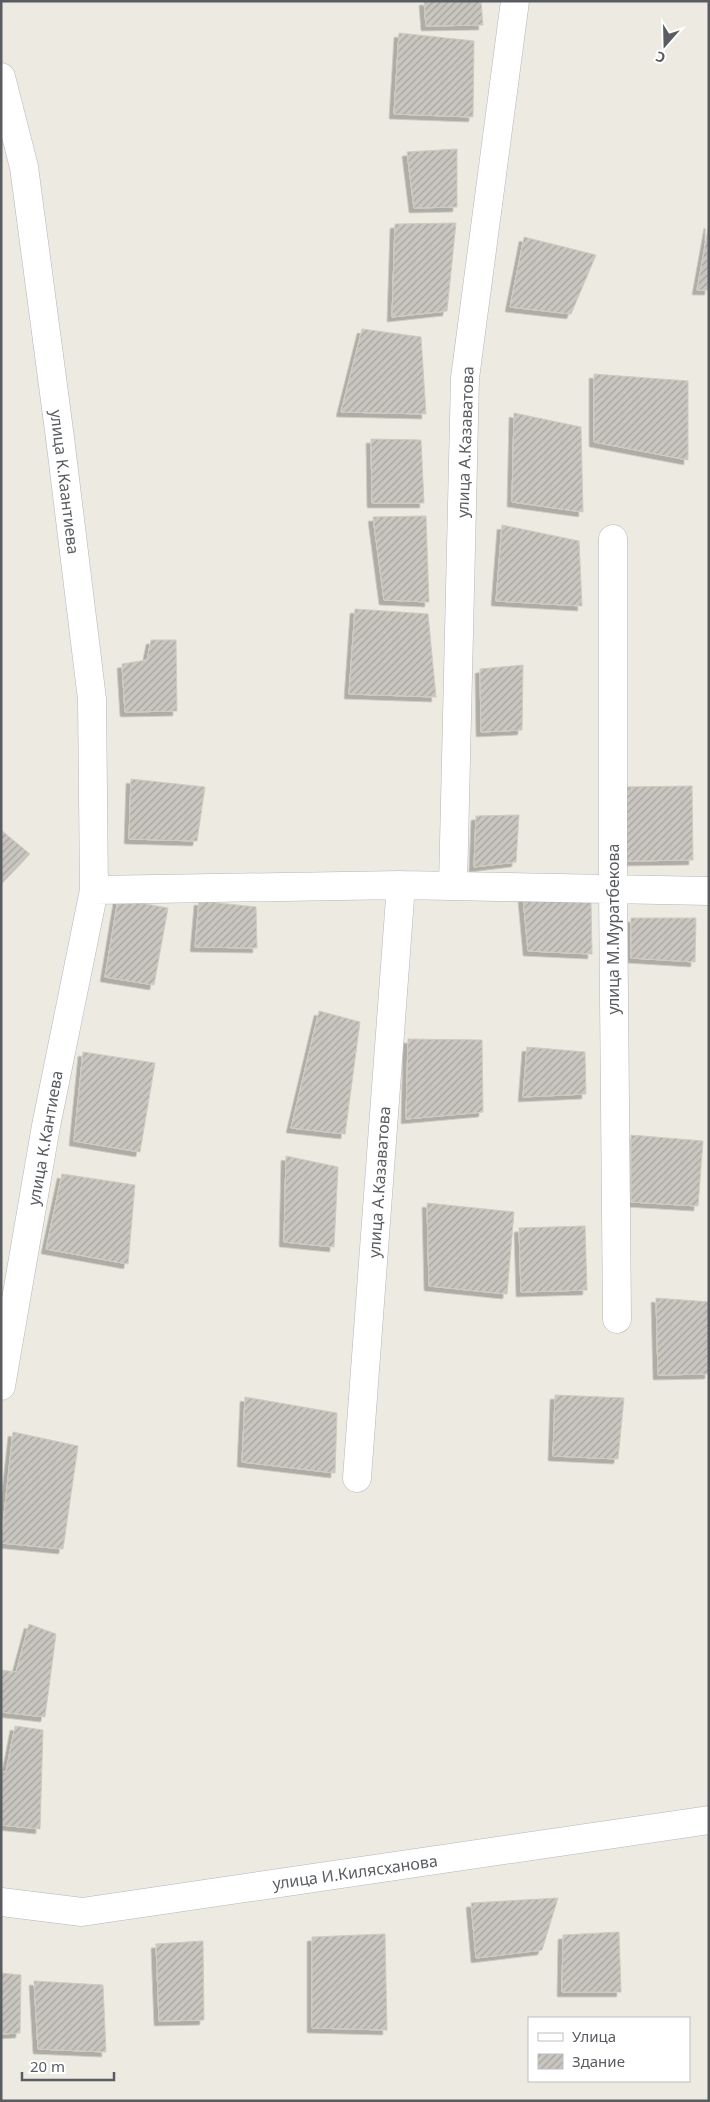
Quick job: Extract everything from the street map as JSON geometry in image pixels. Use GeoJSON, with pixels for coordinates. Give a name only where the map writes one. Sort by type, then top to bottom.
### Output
{"type":"FeatureCollection","features":[{"type":"Feature","properties":{"kind":"street","name":"улица А.Казаватова"},"geometry":{"type":"LineString","coordinates":[[453,886],[465,378],[515,1]]}},
{"type":"Feature","properties":{"kind":"street","name":"улица К.Каантиева"},"geometry":{"type":"LineString","coordinates":[[1,77],[24,167],[92,699],[94,890]]}},
{"type":"Feature","properties":{"kind":"street","name":"улица М.Муратбекова"},"geometry":{"type":"LineString","coordinates":[[613,539],[613,889],[617,1319]]}},
{"type":"Feature","properties":{"kind":"street","name":"улица А.Казаватова"},"geometry":{"type":"LineString","coordinates":[[358,1478],[401,885]]}},
{"type":"Feature","properties":{"kind":"street"},"geometry":{"type":"LineString","coordinates":[[94,890],[401,885],[709,891]]}},
{"type":"Feature","properties":{"kind":"street","name":"улица К.Кантиева"},"geometry":{"type":"LineString","coordinates":[[1,1386],[46,1126],[94,890]]}},
{"type":"Feature","properties":{"kind":"street","name":"улица И.Килясханова"},"geometry":{"type":"LineString","coordinates":[[1,1902],[82,1912],[709,1820]]}},
{"type":"Feature","properties":{"kind":"building"},"geometry":{"type":"Polygon","coordinates":[[[424,1],[481,1],[483,25],[426,26],[424,1]]]}},
{"type":"Feature","properties":{"kind":"building"},"geometry":{"type":"Polygon","coordinates":[[[399,33],[474,41],[473,117],[394,114],[399,33]]]}},
{"type":"Feature","properties":{"kind":"building"},"geometry":{"type":"Polygon","coordinates":[[[457,149],[457,207],[414,208],[407,152],[457,149]]]}},
{"type":"Feature","properties":{"kind":"building"},"geometry":{"type":"Polygon","coordinates":[[[456,223],[447,311],[392,317],[395,224],[456,223]]]}},
{"type":"Feature","properties":{"kind":"building"},"geometry":{"type":"Polygon","coordinates":[[[709,224],[709,290],[697,290],[709,224]]]}},
{"type":"Feature","properties":{"kind":"building"},"geometry":{"type":"Polygon","coordinates":[[[524,237],[596,255],[571,314],[510,307],[524,237]]]}},
{"type":"Feature","properties":{"kind":"building"},"geometry":{"type":"Polygon","coordinates":[[[362,329],[421,337],[426,414],[341,412],[362,329]]]}},
{"type":"Feature","properties":{"kind":"building"},"geometry":{"type":"Polygon","coordinates":[[[594,374],[688,381],[688,460],[594,442],[594,374]]]}},
{"type":"Feature","properties":{"kind":"building"},"geometry":{"type":"Polygon","coordinates":[[[514,413],[581,427],[583,512],[512,502],[514,413]]]}},
{"type":"Feature","properties":{"kind":"building"},"geometry":{"type":"Polygon","coordinates":[[[371,439],[421,440],[424,503],[372,503],[371,439]]]}},
{"type":"Feature","properties":{"kind":"building"},"geometry":{"type":"Polygon","coordinates":[[[426,516],[429,602],[384,600],[373,517],[426,516]]]}},
{"type":"Feature","properties":{"kind":"building"},"geometry":{"type":"Polygon","coordinates":[[[502,525],[579,541],[582,606],[496,601],[502,525]]]}},
{"type":"Feature","properties":{"kind":"building"},"geometry":{"type":"Polygon","coordinates":[[[355,609],[428,614],[436,697],[349,694],[355,609]]]}},
{"type":"Feature","properties":{"kind":"building"},"geometry":{"type":"Polygon","coordinates":[[[151,640],[176,640],[177,711],[125,712],[122,664],[147,660],[151,640]]]}},
{"type":"Feature","properties":{"kind":"building"},"geometry":{"type":"Polygon","coordinates":[[[523,665],[522,730],[481,732],[480,669],[523,665]]]}},
{"type":"Feature","properties":{"kind":"building"},"geometry":{"type":"Polygon","coordinates":[[[131,779],[205,787],[197,841],[129,839],[131,779]]]}},
{"type":"Feature","properties":{"kind":"building"},"geometry":{"type":"Polygon","coordinates":[[[692,786],[693,860],[626,861],[623,787],[692,786]]]}},
{"type":"Feature","properties":{"kind":"building"},"geometry":{"type":"Polygon","coordinates":[[[519,815],[516,862],[474,867],[476,816],[519,815]]]}},
{"type":"Feature","properties":{"kind":"building"},"geometry":{"type":"Polygon","coordinates":[[[1,830],[30,854],[1,884],[1,830]]]}},
{"type":"Feature","properties":{"kind":"building"},"geometry":{"type":"Polygon","coordinates":[[[523,897],[591,902],[592,954],[528,951],[523,897]]]}},
{"type":"Feature","properties":{"kind":"building"},"geometry":{"type":"Polygon","coordinates":[[[118,899],[168,908],[154,985],[105,977],[118,899]]]}},
{"type":"Feature","properties":{"kind":"building"},"geometry":{"type":"Polygon","coordinates":[[[199,901],[256,907],[257,948],[195,947],[199,901]]]}},
{"type":"Feature","properties":{"kind":"building"},"geometry":{"type":"Polygon","coordinates":[[[631,918],[696,918],[695,962],[631,958],[631,918]]]}},
{"type":"Feature","properties":{"kind":"building"},"geometry":{"type":"Polygon","coordinates":[[[319,1011],[360,1022],[345,1134],[291,1128],[319,1011]]]}},
{"type":"Feature","properties":{"kind":"building"},"geometry":{"type":"Polygon","coordinates":[[[408,1039],[482,1040],[483,1112],[406,1119],[408,1039]]]}},
{"type":"Feature","properties":{"kind":"building"},"geometry":{"type":"Polygon","coordinates":[[[527,1047],[585,1052],[586,1094],[523,1097],[527,1047]]]}},
{"type":"Feature","properties":{"kind":"building"},"geometry":{"type":"Polygon","coordinates":[[[83,1052],[155,1063],[140,1152],[74,1141],[83,1052]]]}},
{"type":"Feature","properties":{"kind":"building"},"geometry":{"type":"Polygon","coordinates":[[[631,1135],[703,1141],[698,1206],[631,1202],[631,1135]]]}},
{"type":"Feature","properties":{"kind":"building"},"geometry":{"type":"Polygon","coordinates":[[[286,1156],[338,1167],[334,1247],[284,1242],[286,1156]]]}},
{"type":"Feature","properties":{"kind":"building"},"geometry":{"type":"Polygon","coordinates":[[[62,1174],[135,1185],[128,1264],[46,1249],[62,1174]]]}},
{"type":"Feature","properties":{"kind":"building"},"geometry":{"type":"Polygon","coordinates":[[[427,1203],[514,1212],[507,1294],[429,1286],[427,1203]]]}},
{"type":"Feature","properties":{"kind":"building"},"geometry":{"type":"Polygon","coordinates":[[[585,1226],[587,1290],[521,1292],[519,1228],[585,1226]]]}},
{"type":"Feature","properties":{"kind":"building"},"geometry":{"type":"Polygon","coordinates":[[[656,1298],[709,1302],[709,1374],[658,1375],[656,1298]]]}},
{"type":"Feature","properties":{"kind":"building"},"geometry":{"type":"Polygon","coordinates":[[[555,1395],[624,1398],[618,1459],[553,1456],[555,1395]]]}},
{"type":"Feature","properties":{"kind":"building"},"geometry":{"type":"Polygon","coordinates":[[[245,1397],[337,1413],[335,1473],[242,1462],[245,1397]]]}},
{"type":"Feature","properties":{"kind":"building"},"geometry":{"type":"Polygon","coordinates":[[[13,1432],[78,1446],[63,1549],[1,1543],[13,1432]]]}},
{"type":"Feature","properties":{"kind":"building"},"geometry":{"type":"Polygon","coordinates":[[[29,1624],[56,1634],[45,1717],[1,1712],[1,1670],[16,1672],[29,1624]]]}},
{"type":"Feature","properties":{"kind":"building"},"geometry":{"type":"Polygon","coordinates":[[[15,1726],[43,1730],[40,1829],[1,1825],[1,1772],[6,1772],[15,1726]]]}},
{"type":"Feature","properties":{"kind":"building"},"geometry":{"type":"Polygon","coordinates":[[[558,1898],[542,1950],[476,1958],[471,1903],[558,1898]]]}},
{"type":"Feature","properties":{"kind":"building"},"geometry":{"type":"Polygon","coordinates":[[[619,1932],[621,1992],[562,1992],[563,1935],[619,1932]]]}},
{"type":"Feature","properties":{"kind":"building"},"geometry":{"type":"Polygon","coordinates":[[[385,1934],[387,2030],[312,2028],[312,1937],[385,1934]]]}},
{"type":"Feature","properties":{"kind":"building"},"geometry":{"type":"Polygon","coordinates":[[[203,1941],[204,2020],[159,2021],[156,1944],[203,1941]]]}},
{"type":"Feature","properties":{"kind":"building"},"geometry":{"type":"Polygon","coordinates":[[[1,1973],[21,1975],[20,2033],[1,2034],[1,1973]]]}},
{"type":"Feature","properties":{"kind":"building"},"geometry":{"type":"Polygon","coordinates":[[[34,1981],[103,1985],[106,2052],[38,2049],[34,1981]]]}}]}
